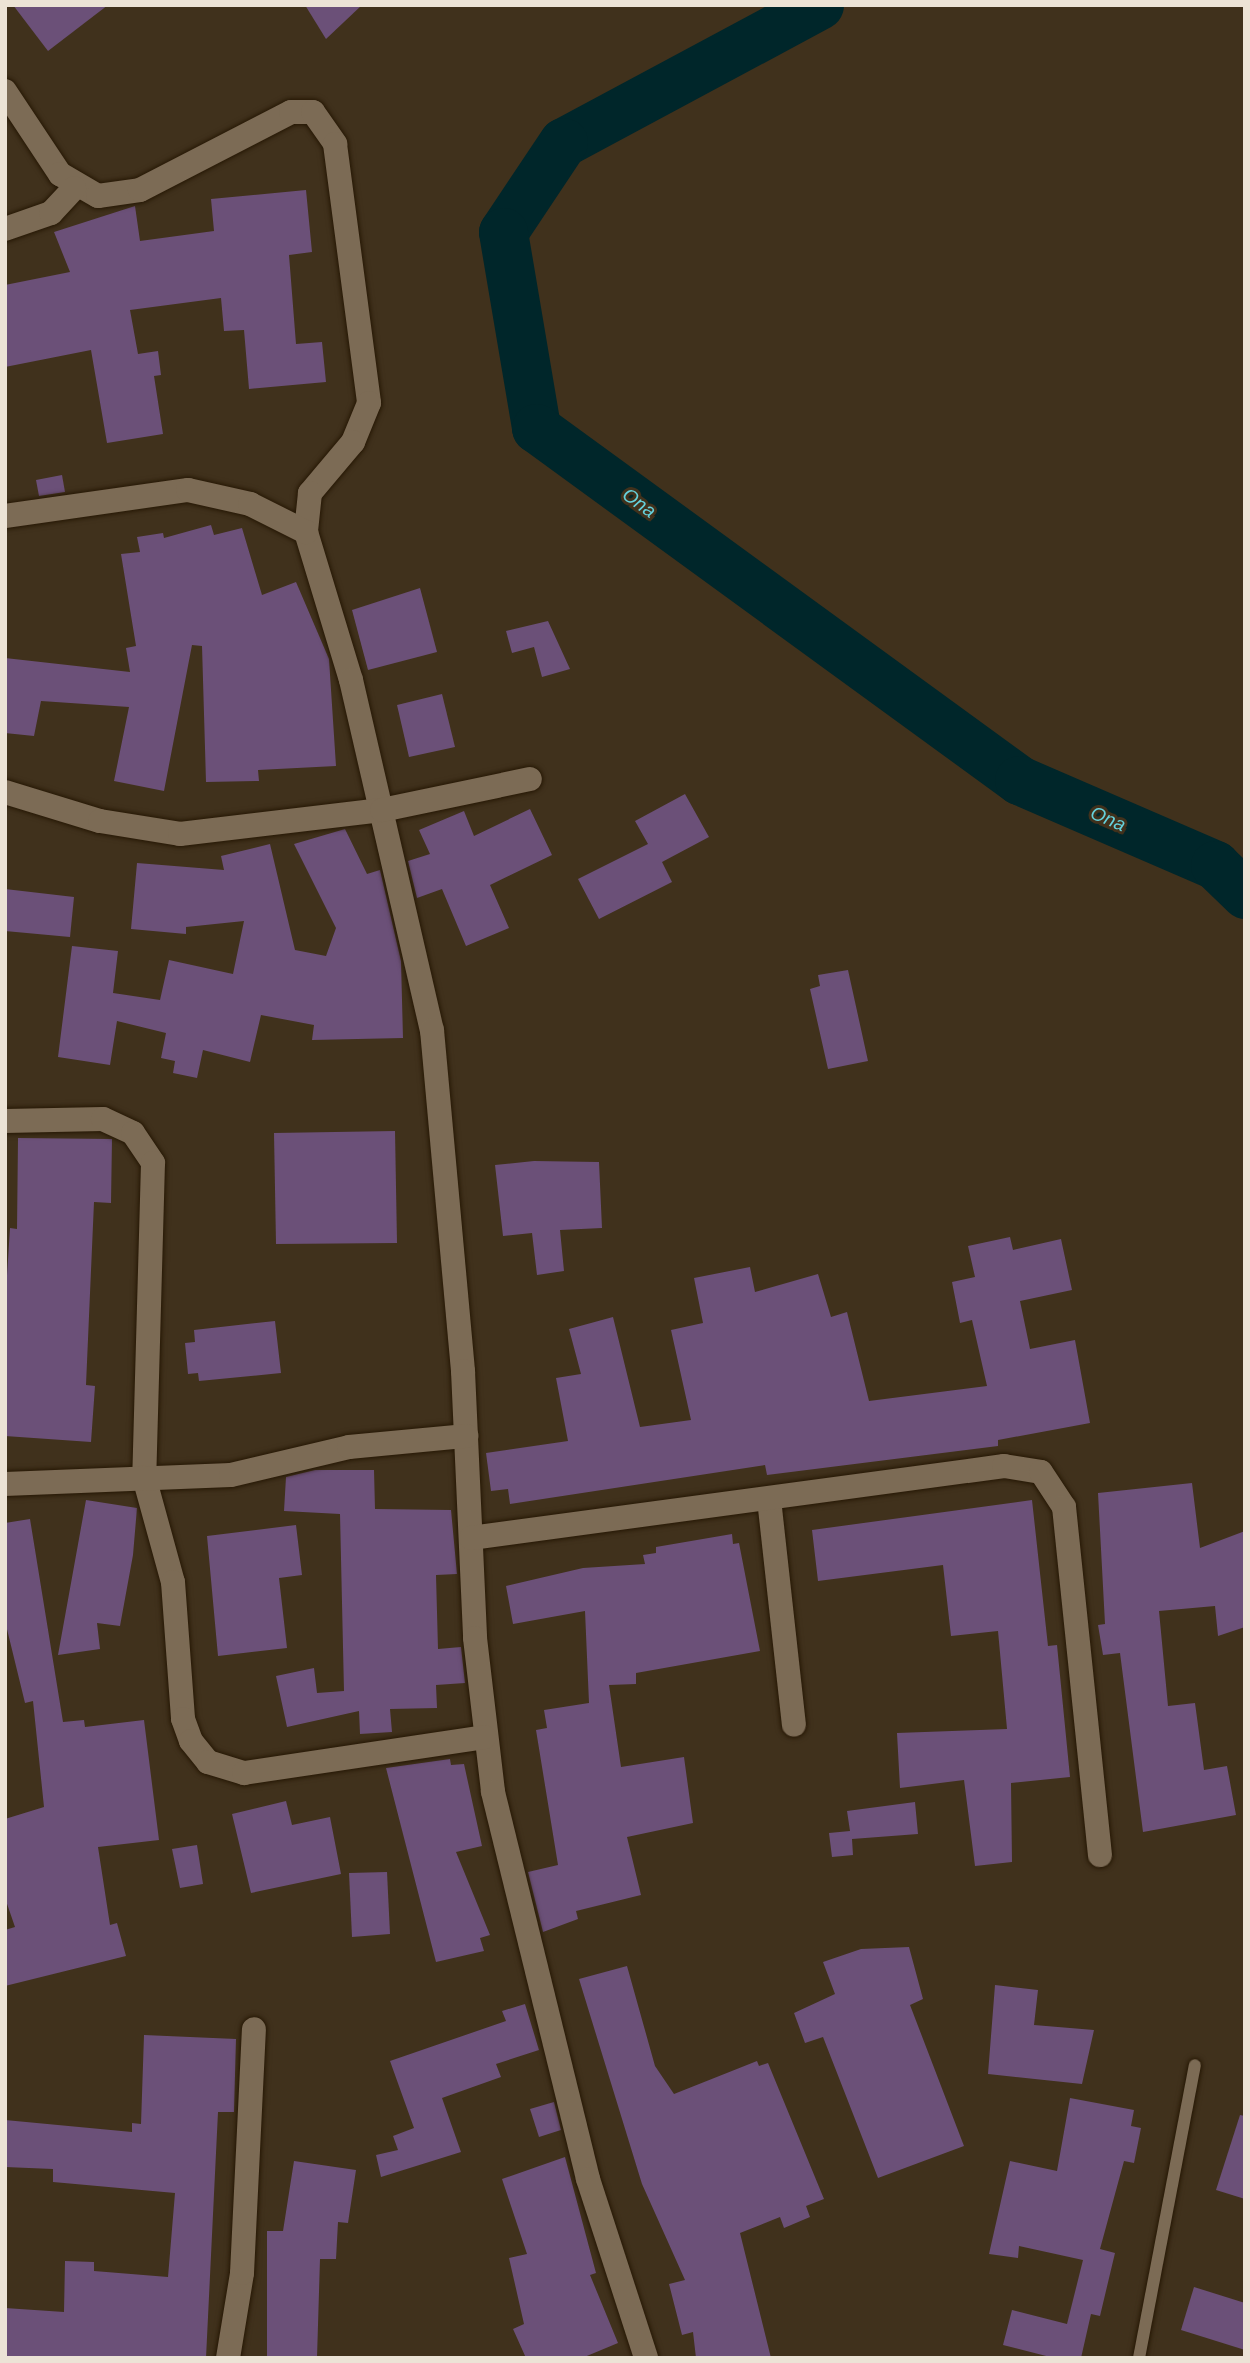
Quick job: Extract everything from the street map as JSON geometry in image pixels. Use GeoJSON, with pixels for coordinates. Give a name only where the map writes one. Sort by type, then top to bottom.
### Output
{"type":"FeatureCollection","features":[{"type":"Feature","properties":{"kind":"street"},"geometry":{"type":"LineString","coordinates":[[5,91],[74,188],[97,196],[140,190],[291,112],[313,112],[325,122],[335,144],[369,403],[353,442],[310,493],[306,532],[382,810],[432,1030],[466,1436],[484,1737],[588,2179],[646,2358]]}},
{"type":"Feature","properties":{"kind":"street"},"geometry":{"type":"LineString","coordinates":[[5,229],[51,214],[74,188]]}},
{"type":"Feature","properties":{"kind":"street"},"geometry":{"type":"LineString","coordinates":[[5,516],[188,490],[250,505],[306,532]]}},
{"type":"Feature","properties":{"kind":"street"},"geometry":{"type":"LineString","coordinates":[[5,792],[100,821],[180,834],[382,810],[530,779]]}},
{"type":"Feature","properties":{"kind":"street"},"geometry":{"type":"LineString","coordinates":[[5,1121],[103,1119],[133,1133],[153,1163],[144,1477],[173,1582],[183,1719],[208,1762],[244,1773],[484,1737]]}},
{"type":"Feature","properties":{"kind":"street"},"geometry":{"type":"LineString","coordinates":[[5,1484],[231,1475],[349,1447],[466,1436]]}},
{"type":"Feature","properties":{"kind":"street"},"geometry":{"type":"LineString","coordinates":[[471,1538],[1023,1464],[1054,1485],[1064,1507],[1100,1855]]}},
{"type":"Feature","properties":{"kind":"street"},"geometry":{"type":"LineString","coordinates":[[769,1499],[794,1725]]}},
{"type":"Feature","properties":{"kind":"street"},"geometry":{"type":"LineString","coordinates":[[228,2358],[242,2273],[254,2029]]}},
{"type":"Feature","properties":{"kind":"lane"},"geometry":{"type":"LineString","coordinates":[[1139,2358],[1195,2065]]}},
{"type":"Feature","properties":{"kind":"building"},"geometry":{"type":"Polygon","coordinates":[[[13,5],[108,5],[48,51],[13,5]]]}},
{"type":"Feature","properties":{"kind":"building"},"geometry":{"type":"Polygon","coordinates":[[[305,5],[362,5],[326,39],[305,5]]]}},
{"type":"Feature","properties":{"kind":"building"},"geometry":{"type":"Polygon","coordinates":[[[306,190],[312,252],[289,255],[296,344],[322,342],[326,382],[249,389],[244,330],[224,331],[221,298],[130,310],[138,354],[158,351],[161,375],[154,376],[163,434],[107,443],[91,350],[5,367],[5,285],[70,272],[54,232],[135,206],[140,241],[214,231],[211,199],[306,190]]]}},
{"type":"Feature","properties":{"kind":"building"},"geometry":{"type":"Polygon","coordinates":[[[62,475],[65,492],[39,496],[36,480],[62,475]]]}},
{"type":"Feature","properties":{"kind":"building"},"geometry":{"type":"Polygon","coordinates":[[[211,525],[214,535],[242,528],[262,595],[296,582],[329,659],[336,766],[258,770],[259,781],[206,782],[202,646],[192,645],[164,791],[114,781],[129,707],[41,701],[34,736],[5,733],[5,658],[130,672],[126,648],[136,646],[121,554],[140,552],[137,537],[163,533],[164,538],[211,525]]]}},
{"type":"Feature","properties":{"kind":"building"},"geometry":{"type":"Polygon","coordinates":[[[420,588],[437,652],[368,670],[352,610],[420,588]]]}},
{"type":"Feature","properties":{"kind":"building"},"geometry":{"type":"Polygon","coordinates":[[[548,621],[570,669],[542,677],[534,647],[512,653],[506,631],[548,621]]]}},
{"type":"Feature","properties":{"kind":"building"},"geometry":{"type":"Polygon","coordinates":[[[442,694],[455,747],[409,757],[397,705],[442,694]]]}},
{"type":"Feature","properties":{"kind":"building"},"geometry":{"type":"Polygon","coordinates":[[[685,794],[709,837],[662,862],[672,882],[599,919],[578,879],[648,844],[635,821],[685,794]]]}},
{"type":"Feature","properties":{"kind":"building"},"geometry":{"type":"Polygon","coordinates":[[[530,809],[552,855],[490,885],[509,928],[466,946],[442,889],[417,898],[408,861],[430,854],[419,830],[464,811],[474,836],[530,809]]]}},
{"type":"Feature","properties":{"kind":"building"},"geometry":{"type":"Polygon","coordinates":[[[345,829],[367,874],[380,870],[401,961],[403,1038],[312,1040],[314,1025],[261,1015],[250,1062],[203,1050],[197,1078],[173,1073],[175,1061],[161,1058],[166,1033],[117,1021],[110,1065],[58,1057],[72,946],[118,951],[113,993],[160,1000],[169,960],[233,974],[244,921],[186,927],[186,934],[131,929],[137,863],[224,870],[221,856],[270,844],[295,950],[326,956],[336,928],[294,844],[345,829]]]}},
{"type":"Feature","properties":{"kind":"building"},"geometry":{"type":"Polygon","coordinates":[[[5,889],[74,897],[70,937],[5,931],[5,889]]]}},
{"type":"Feature","properties":{"kind":"building"},"geometry":{"type":"Polygon","coordinates":[[[848,970],[868,1061],[828,1069],[810,989],[820,986],[818,975],[848,970]]]}},
{"type":"Feature","properties":{"kind":"building"},"geometry":{"type":"Polygon","coordinates":[[[395,1131],[397,1243],[276,1244],[274,1133],[395,1131]]]}},
{"type":"Feature","properties":{"kind":"building"},"geometry":{"type":"Polygon","coordinates":[[[18,1138],[112,1139],[111,1203],[94,1202],[86,1385],[95,1386],[91,1442],[5,1436],[5,1307],[10,1228],[17,1229],[18,1138]]]}},
{"type":"Feature","properties":{"kind":"building"},"geometry":{"type":"Polygon","coordinates":[[[534,1161],[599,1162],[602,1228],[560,1230],[564,1271],[537,1275],[532,1233],[503,1236],[495,1165],[534,1161]]]}},
{"type":"Feature","properties":{"kind":"building"},"geometry":{"type":"Polygon","coordinates":[[[1010,1237],[1013,1250],[1061,1239],[1072,1290],[1020,1301],[1030,1349],[1075,1340],[1090,1423],[998,1440],[998,1446],[767,1475],[765,1465],[510,1504],[508,1489],[491,1491],[486,1453],[568,1441],[556,1378],[581,1374],[569,1329],[613,1317],[640,1427],[691,1420],[671,1330],[703,1323],[694,1278],[750,1267],[755,1292],[818,1274],[831,1317],[847,1312],[869,1401],[987,1386],[972,1320],[960,1323],[952,1282],[975,1277],[968,1246],[1010,1237]]]}},
{"type":"Feature","properties":{"kind":"building"},"geometry":{"type":"Polygon","coordinates":[[[275,1321],[281,1373],[199,1381],[198,1373],[188,1374],[185,1343],[195,1342],[194,1330],[275,1321]]]}},
{"type":"Feature","properties":{"kind":"building"},"geometry":{"type":"Polygon","coordinates":[[[315,1470],[374,1470],[375,1509],[451,1510],[457,1574],[436,1575],[438,1649],[461,1647],[465,1683],[436,1685],[437,1708],[390,1709],[392,1732],[360,1734],[359,1711],[287,1727],[276,1676],[314,1668],[317,1693],[344,1691],[340,1514],[284,1511],[286,1477],[315,1470]]]}},
{"type":"Feature","properties":{"kind":"building"},"geometry":{"type":"Polygon","coordinates":[[[1192,1483],[1200,1548],[1245,1531],[1245,1627],[1218,1636],[1215,1606],[1159,1611],[1168,1706],[1195,1703],[1204,1770],[1227,1766],[1236,1815],[1143,1832],[1120,1653],[1103,1655],[1098,1625],[1105,1624],[1098,1493],[1192,1483]]]}},
{"type":"Feature","properties":{"kind":"building"},"geometry":{"type":"Polygon","coordinates":[[[86,1500],[137,1508],[133,1555],[120,1626],[97,1623],[100,1649],[58,1655],[86,1500]]]}},
{"type":"Feature","properties":{"kind":"building"},"geometry":{"type":"Polygon","coordinates":[[[1032,1500],[1048,1646],[1057,1645],[1070,1777],[1011,1783],[1012,1862],[975,1866],[964,1780],[900,1788],[897,1733],[1007,1729],[998,1631],[951,1636],[943,1565],[818,1581],[812,1530],[1032,1500]]]}},
{"type":"Feature","properties":{"kind":"building"},"geometry":{"type":"Polygon","coordinates":[[[30,1519],[63,1722],[84,1720],[85,1727],[144,1720],[159,1840],[98,1847],[110,1925],[117,1923],[126,1956],[5,1986],[5,1930],[15,1927],[5,1898],[5,1819],[44,1807],[33,1701],[25,1703],[5,1621],[5,1523],[30,1519]]]}},
{"type":"Feature","properties":{"kind":"building"},"geometry":{"type":"Polygon","coordinates":[[[296,1525],[302,1575],[279,1578],[287,1648],[218,1656],[207,1536],[296,1525]]]}},
{"type":"Feature","properties":{"kind":"building"},"geometry":{"type":"Polygon","coordinates":[[[732,1534],[733,1544],[739,1543],[760,1651],[636,1673],[636,1684],[609,1685],[621,1767],[684,1757],[693,1823],[627,1837],[641,1895],[576,1911],[578,1919],[543,1932],[528,1872],[558,1865],[536,1730],[547,1728],[544,1710],[589,1703],[585,1611],[513,1624],[506,1586],[583,1568],[645,1564],[643,1555],[656,1553],[656,1547],[732,1534]]]}},
{"type":"Feature","properties":{"kind":"building"},"geometry":{"type":"Polygon","coordinates":[[[450,1759],[451,1765],[464,1764],[482,1846],[456,1852],[490,1935],[480,1938],[484,1951],[436,1962],[386,1768],[450,1759]]]}},
{"type":"Feature","properties":{"kind":"building"},"geometry":{"type":"Polygon","coordinates":[[[286,1801],[292,1825],[330,1817],[341,1874],[251,1893],[232,1814],[286,1801]]]}},
{"type":"Feature","properties":{"kind":"building"},"geometry":{"type":"Polygon","coordinates":[[[915,1802],[918,1834],[852,1839],[853,1855],[832,1857],[829,1833],[850,1831],[847,1811],[915,1802]]]}},
{"type":"Feature","properties":{"kind":"building"},"geometry":{"type":"Polygon","coordinates":[[[197,1845],[203,1884],[180,1888],[172,1849],[197,1845]]]}},
{"type":"Feature","properties":{"kind":"building"},"geometry":{"type":"Polygon","coordinates":[[[387,1872],[390,1934],[352,1937],[349,1873],[387,1872]]]}},
{"type":"Feature","properties":{"kind":"building"},"geometry":{"type":"Polygon","coordinates":[[[909,1947],[923,1999],[910,2005],[964,2146],[878,2178],[823,2037],[805,2043],[794,2013],[835,1994],[823,1962],[861,1949],[909,1947]]]}},
{"type":"Feature","properties":{"kind":"building"},"geometry":{"type":"Polygon","coordinates":[[[627,1966],[655,2066],[674,2094],[757,2061],[759,2066],[768,2063],[824,2199],[806,2206],[810,2217],[784,2228],[780,2217],[740,2233],[771,2358],[696,2358],[693,2332],[682,2335],[669,2284],[685,2280],[642,2184],[579,1979],[627,1966]]]}},
{"type":"Feature","properties":{"kind":"building"},"geometry":{"type":"Polygon","coordinates":[[[995,1985],[1038,1990],[1034,2025],[1094,2030],[1082,2084],[988,2074],[995,1985]]]}},
{"type":"Feature","properties":{"kind":"building"},"geometry":{"type":"Polygon","coordinates":[[[525,2004],[539,2050],[496,2064],[501,2077],[442,2098],[461,2152],[381,2177],[376,2155],[398,2150],[393,2136],[414,2128],[390,2061],[506,2021],[502,2011],[525,2004]]]}},
{"type":"Feature","properties":{"kind":"building"},"geometry":{"type":"Polygon","coordinates":[[[144,2035],[236,2039],[234,2112],[218,2112],[206,2358],[5,2358],[5,2308],[64,2312],[65,2261],[94,2262],[94,2271],[168,2277],[175,2193],[53,2182],[53,2169],[5,2167],[5,2120],[132,2132],[132,2123],[141,2124],[144,2035]]]}},
{"type":"Feature","properties":{"kind":"building"},"geometry":{"type":"Polygon","coordinates":[[[1070,2098],[1134,2110],[1131,2126],[1141,2128],[1134,2163],[1124,2161],[1100,2249],[1115,2253],[1100,2316],[1091,2314],[1081,2358],[1054,2358],[1003,2345],[1012,2310],[1067,2324],[1083,2260],[1019,2246],[1018,2258],[989,2254],[1010,2161],[1057,2171],[1070,2098]]]}},
{"type":"Feature","properties":{"kind":"building"},"geometry":{"type":"Polygon","coordinates":[[[554,2102],[561,2130],[539,2137],[530,2109],[554,2102]]]}},
{"type":"Feature","properties":{"kind":"building"},"geometry":{"type":"Polygon","coordinates":[[[1240,2115],[1245,2116],[1245,2199],[1216,2190],[1240,2115]]]}},
{"type":"Feature","properties":{"kind":"building"},"geometry":{"type":"Polygon","coordinates":[[[565,2157],[596,2273],[590,2275],[618,2343],[582,2358],[526,2358],[513,2329],[524,2324],[509,2258],[527,2254],[502,2179],[565,2157]]]}},
{"type":"Feature","properties":{"kind":"building"},"geometry":{"type":"Polygon","coordinates":[[[294,2161],[356,2170],[348,2223],[338,2222],[336,2259],[320,2259],[317,2358],[267,2358],[267,2231],[283,2231],[294,2161]]]}},
{"type":"Feature","properties":{"kind":"building"},"geometry":{"type":"Polygon","coordinates":[[[1194,2287],[1245,2303],[1245,2350],[1181,2330],[1194,2287]]]}},
{"type":"Feature","properties":{"kind":"waterway","name":"Ona"},"geometry":{"type":"LineString","coordinates":[[819,5],[563,142],[503,232],[536,428],[1019,780],[1215,865],[1245,894]]}}]}
